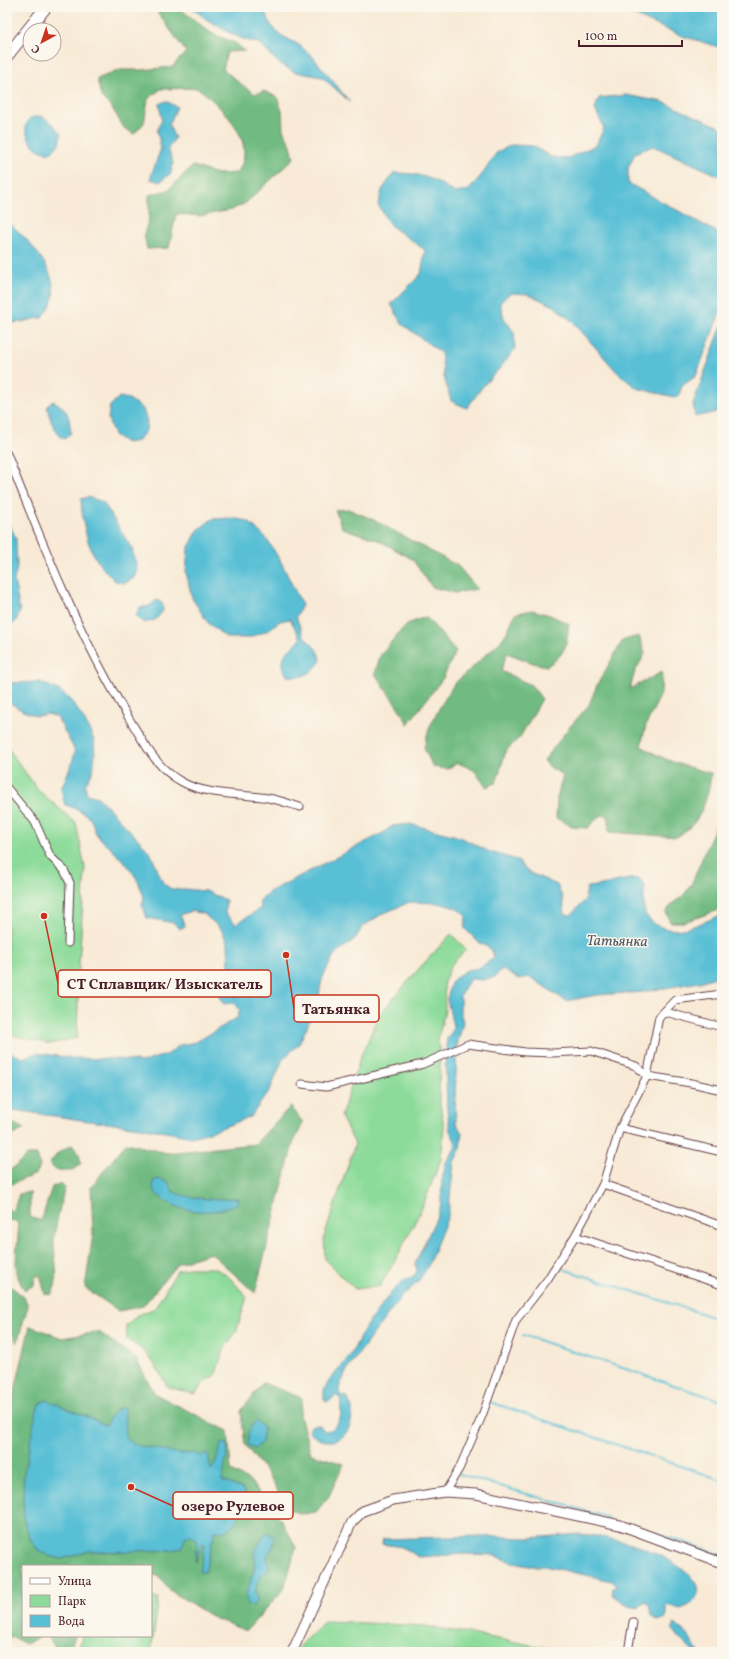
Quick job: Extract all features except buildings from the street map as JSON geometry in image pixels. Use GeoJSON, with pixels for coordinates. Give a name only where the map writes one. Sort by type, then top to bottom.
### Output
{"type":"FeatureCollection","features":[{"type":"Feature","properties":{"kind":"main road"},"geometry":{"type":"LineString","coordinates":[[7,56],[25,36],[46,7]]}},
{"type":"Feature","properties":{"kind":"street"},"geometry":{"type":"LineString","coordinates":[[7,454],[47,554],[77,620],[115,696],[157,763],[182,782],[212,792],[270,798],[300,807]]}},
{"type":"Feature","properties":{"kind":"street"},"geometry":{"type":"LineString","coordinates":[[7,788],[35,822],[50,856],[64,870],[70,883],[68,943]]}},
{"type":"Feature","properties":{"kind":"street"},"geometry":{"type":"LineString","coordinates":[[445,1492],[459,1469],[470,1443],[516,1320],[546,1280],[575,1236],[603,1184],[620,1128],[647,1076],[659,1018],[675,1000],[722,994]]}},
{"type":"Feature","properties":{"kind":"street"},"geometry":{"type":"LineString","coordinates":[[665,1012],[722,1027]]}},
{"type":"Feature","properties":{"kind":"street"},"geometry":{"type":"LineString","coordinates":[[302,1084],[326,1087],[423,1064],[468,1044],[525,1052],[552,1053],[591,1051],[636,1066],[647,1076],[722,1090]]}},
{"type":"Feature","properties":{"kind":"street"},"geometry":{"type":"LineString","coordinates":[[620,1128],[722,1152]]}},
{"type":"Feature","properties":{"kind":"street"},"geometry":{"type":"LineString","coordinates":[[603,1184],[722,1226]]}},
{"type":"Feature","properties":{"kind":"street"},"geometry":{"type":"LineString","coordinates":[[575,1236],[722,1285]]}},
{"type":"Feature","properties":{"kind":"street"},"geometry":{"type":"LineString","coordinates":[[292,1652],[352,1522],[363,1511],[393,1500],[445,1492],[476,1494],[620,1525],[722,1563]]}},
{"type":"Feature","properties":{"kind":"street"},"geometry":{"type":"LineString","coordinates":[[628,1652],[633,1622]]}},
{"type":"Feature","properties":{"kind":"green space"},"geometry":{"type":"Polygon","coordinates":[[[158,7],[178,7],[211,33],[235,43],[245,51],[227,52],[223,69],[255,94],[264,91],[277,97],[282,111],[283,130],[291,145],[294,158],[246,203],[231,210],[200,216],[176,214],[169,248],[147,249],[144,234],[149,218],[149,195],[168,190],[193,166],[217,174],[237,173],[243,161],[244,149],[241,137],[227,115],[198,88],[161,89],[148,99],[144,123],[134,134],[124,128],[112,108],[101,97],[97,79],[120,70],[141,70],[172,67],[186,52],[156,10],[158,7]]]}},
{"type":"Feature","properties":{"kind":"green space"},"geometry":{"type":"Polygon","coordinates":[[[348,509],[372,519],[458,566],[477,589],[455,593],[432,587],[412,559],[378,540],[342,528],[335,510],[348,509]]]}},
{"type":"Feature","properties":{"kind":"green space"},"geometry":{"type":"Polygon","coordinates":[[[532,610],[550,615],[569,624],[566,644],[562,653],[547,666],[533,663],[507,653],[501,671],[531,685],[542,699],[520,737],[506,751],[496,783],[486,787],[474,770],[458,763],[446,769],[433,767],[424,748],[429,728],[454,684],[500,642],[507,632],[515,614],[532,610]]]}},
{"type":"Feature","properties":{"kind":"green space"},"geometry":{"type":"Polygon","coordinates":[[[426,617],[456,651],[443,678],[408,724],[375,674],[380,656],[396,636],[407,624],[426,617]]]}},
{"type":"Feature","properties":{"kind":"green space"},"geometry":{"type":"Polygon","coordinates":[[[639,636],[645,654],[635,671],[630,689],[662,672],[661,694],[646,725],[641,746],[675,762],[711,773],[704,806],[698,818],[677,837],[609,832],[609,817],[601,815],[588,828],[574,827],[556,818],[557,798],[563,775],[551,768],[544,761],[566,731],[589,705],[597,685],[623,640],[639,636]]]}},
{"type":"Feature","properties":{"kind":"green space"},"geometry":{"type":"Polygon","coordinates":[[[7,747],[38,790],[76,823],[85,868],[79,964],[77,1038],[50,1044],[7,1034],[7,747]]]}},
{"type":"Feature","properties":{"kind":"green space"},"geometry":{"type":"Polygon","coordinates":[[[722,811],[722,909],[684,922],[670,922],[666,912],[673,903],[683,896],[691,885],[722,811]]]}},
{"type":"Feature","properties":{"kind":"green space"},"geometry":{"type":"Polygon","coordinates":[[[451,934],[466,949],[451,965],[444,982],[445,1010],[438,1039],[440,1059],[439,1098],[444,1127],[441,1159],[422,1208],[396,1259],[380,1286],[355,1289],[325,1260],[324,1237],[355,1144],[341,1117],[360,1058],[380,1014],[451,934]]]}},
{"type":"Feature","properties":{"kind":"green space"},"geometry":{"type":"Polygon","coordinates":[[[291,1106],[303,1123],[293,1144],[255,1293],[211,1253],[178,1263],[143,1306],[119,1311],[85,1288],[93,1234],[91,1187],[126,1143],[167,1153],[255,1144],[291,1106]]]}},
{"type":"Feature","properties":{"kind":"green space"},"geometry":{"type":"Polygon","coordinates":[[[7,1121],[9,1121],[24,1129],[7,1139],[7,1121]]]}},
{"type":"Feature","properties":{"kind":"green space"},"geometry":{"type":"Polygon","coordinates":[[[72,1145],[79,1154],[81,1164],[71,1171],[58,1171],[49,1164],[58,1153],[72,1145]]]}},
{"type":"Feature","properties":{"kind":"green space"},"geometry":{"type":"Polygon","coordinates":[[[27,1155],[37,1155],[40,1166],[36,1174],[7,1186],[7,1172],[16,1166],[27,1155]]]}},
{"type":"Feature","properties":{"kind":"green space"},"geometry":{"type":"Polygon","coordinates":[[[61,1183],[65,1187],[54,1239],[57,1275],[54,1288],[51,1295],[45,1294],[40,1275],[35,1277],[34,1285],[25,1290],[17,1275],[16,1266],[18,1223],[13,1220],[7,1221],[7,1207],[11,1212],[15,1206],[19,1194],[30,1192],[30,1217],[41,1221],[52,1187],[61,1183]]]}},
{"type":"Feature","properties":{"kind":"green space"},"geometry":{"type":"Polygon","coordinates":[[[188,1268],[215,1268],[229,1277],[247,1297],[236,1332],[224,1349],[215,1376],[204,1382],[195,1394],[168,1387],[155,1365],[144,1351],[127,1339],[126,1326],[136,1316],[155,1308],[177,1271],[188,1268]]]}},
{"type":"Feature","properties":{"kind":"green space"},"geometry":{"type":"Polygon","coordinates":[[[7,1283],[24,1297],[28,1306],[17,1343],[7,1325],[7,1283]]]}},
{"type":"Feature","properties":{"kind":"green space"},"geometry":{"type":"Polygon","coordinates":[[[30,1326],[62,1338],[99,1332],[136,1359],[155,1394],[228,1431],[231,1471],[251,1482],[282,1521],[296,1547],[284,1589],[246,1631],[216,1619],[171,1591],[157,1575],[152,1576],[152,1565],[22,1565],[22,1637],[39,1637],[26,1644],[7,1636],[7,1425],[30,1326]]]}},
{"type":"Feature","properties":{"kind":"green space"},"geometry":{"type":"Polygon","coordinates":[[[263,1383],[302,1398],[300,1416],[311,1454],[344,1464],[329,1496],[316,1512],[302,1514],[290,1510],[266,1472],[245,1445],[241,1411],[263,1383]]]}},
{"type":"Feature","properties":{"kind":"green space"},"geometry":{"type":"Polygon","coordinates":[[[152,1597],[159,1598],[151,1652],[78,1652],[82,1637],[152,1637],[152,1597]]]}},
{"type":"Feature","properties":{"kind":"green space"},"geometry":{"type":"Polygon","coordinates":[[[325,1621],[426,1626],[571,1652],[296,1652],[298,1647],[325,1621]]]}},
{"type":"Feature","properties":{"kind":"green space"},"geometry":{"type":"Polygon","coordinates":[[[49,1637],[75,1637],[69,1652],[58,1652],[49,1637]]]}},
{"type":"Feature","properties":{"kind":"water"},"geometry":{"type":"Polygon","coordinates":[[[191,7],[263,7],[271,25],[279,34],[299,45],[312,56],[350,102],[322,77],[295,72],[280,64],[258,43],[245,40],[226,31],[206,19],[191,7]]]}},
{"type":"Feature","properties":{"kind":"water"},"geometry":{"type":"Polygon","coordinates":[[[615,7],[722,7],[722,48],[682,36],[615,7]]]}},
{"type":"Feature","properties":{"kind":"water"},"geometry":{"type":"Polygon","coordinates":[[[626,95],[663,102],[722,128],[722,177],[653,146],[635,153],[628,168],[628,183],[722,235],[722,307],[696,376],[682,386],[678,398],[636,388],[617,372],[573,322],[554,306],[528,294],[510,293],[500,303],[504,318],[514,332],[515,349],[483,386],[467,408],[451,401],[444,377],[441,353],[402,324],[391,304],[421,274],[425,250],[390,225],[378,205],[382,190],[394,173],[412,174],[426,177],[455,193],[469,190],[484,172],[497,152],[512,145],[533,146],[551,157],[568,158],[596,145],[604,128],[595,109],[599,98],[626,95]]]}},
{"type":"Feature","properties":{"kind":"water"},"geometry":{"type":"Polygon","coordinates":[[[166,101],[177,107],[169,125],[175,138],[168,149],[173,162],[171,173],[160,182],[150,179],[161,148],[157,131],[162,119],[159,104],[166,101]]]}},
{"type":"Feature","properties":{"kind":"water"},"geometry":{"type":"Polygon","coordinates":[[[41,116],[53,124],[61,134],[59,144],[51,153],[40,150],[33,145],[28,138],[25,127],[30,118],[41,116]]]}},
{"type":"Feature","properties":{"kind":"water"},"geometry":{"type":"Polygon","coordinates":[[[7,222],[34,248],[50,273],[54,290],[51,305],[42,318],[16,323],[7,321],[7,222]]]}},
{"type":"Feature","properties":{"kind":"water"},"geometry":{"type":"Polygon","coordinates":[[[722,325],[722,404],[716,412],[695,417],[693,404],[722,325]]]}},
{"type":"Feature","properties":{"kind":"water"},"geometry":{"type":"Polygon","coordinates":[[[119,397],[129,399],[143,409],[147,421],[146,430],[138,441],[126,443],[114,435],[108,419],[110,406],[119,397]]]}},
{"type":"Feature","properties":{"kind":"water"},"geometry":{"type":"Polygon","coordinates":[[[53,401],[65,410],[69,418],[71,433],[65,439],[59,436],[51,421],[47,406],[53,401]]]}},
{"type":"Feature","properties":{"kind":"water"},"geometry":{"type":"Polygon","coordinates":[[[88,497],[103,502],[132,549],[137,568],[134,578],[125,583],[115,581],[104,570],[90,548],[82,515],[81,499],[88,497]]]}},
{"type":"Feature","properties":{"kind":"water"},"geometry":{"type":"Polygon","coordinates":[[[231,518],[248,521],[266,538],[280,560],[302,605],[296,617],[304,636],[317,650],[321,661],[313,670],[303,676],[287,676],[284,669],[283,659],[285,655],[301,639],[290,619],[280,621],[267,631],[248,638],[227,638],[208,623],[192,598],[186,572],[188,549],[198,530],[212,519],[231,518]]]}},
{"type":"Feature","properties":{"kind":"water"},"geometry":{"type":"Polygon","coordinates":[[[7,525],[10,526],[16,538],[17,568],[14,580],[20,612],[16,621],[7,628],[7,525]]]}},
{"type":"Feature","properties":{"kind":"water"},"geometry":{"type":"Polygon","coordinates":[[[157,600],[162,603],[163,611],[155,620],[144,623],[136,616],[139,608],[149,606],[157,600]]]}},
{"type":"Feature","properties":{"kind":"water"},"geometry":{"type":"Polygon","coordinates":[[[7,680],[11,683],[40,682],[60,691],[72,702],[85,721],[94,740],[95,754],[93,771],[85,785],[87,794],[98,797],[140,841],[151,854],[163,883],[171,889],[205,891],[226,900],[225,913],[236,924],[261,908],[259,902],[267,893],[383,833],[392,826],[410,824],[460,837],[490,852],[517,860],[528,872],[557,885],[562,896],[565,915],[571,915],[585,900],[587,887],[639,878],[645,887],[645,912],[654,924],[676,930],[687,928],[722,915],[722,975],[699,982],[643,992],[597,995],[566,1001],[530,977],[519,979],[501,969],[495,977],[482,980],[471,979],[466,985],[460,996],[460,1011],[463,1022],[457,1046],[455,1099],[456,1123],[462,1133],[460,1150],[454,1162],[448,1216],[427,1268],[417,1283],[403,1295],[388,1314],[347,1370],[339,1388],[340,1395],[347,1397],[351,1404],[352,1414],[348,1430],[341,1438],[330,1441],[321,1440],[313,1435],[309,1430],[312,1425],[320,1425],[324,1431],[331,1430],[338,1422],[340,1419],[341,1399],[335,1395],[331,1400],[326,1402],[324,1398],[324,1390],[329,1381],[350,1356],[366,1326],[389,1295],[402,1282],[415,1275],[417,1270],[415,1264],[441,1205],[442,1180],[446,1162],[456,1147],[450,1131],[447,1109],[445,1054],[447,1039],[452,1032],[453,1026],[447,999],[451,983],[457,976],[467,970],[479,968],[494,958],[492,950],[477,941],[465,929],[466,915],[456,908],[438,903],[410,902],[382,914],[362,927],[356,938],[334,955],[322,979],[317,1005],[299,1044],[283,1059],[270,1090],[250,1117],[216,1130],[192,1137],[140,1127],[7,1109],[7,1051],[23,1058],[36,1053],[73,1058],[117,1059],[143,1062],[168,1054],[180,1045],[196,1042],[237,1018],[240,1010],[234,1003],[224,1004],[218,993],[218,983],[224,980],[234,982],[237,972],[229,966],[228,944],[221,929],[204,914],[191,911],[180,915],[185,926],[180,929],[174,923],[147,918],[142,904],[144,898],[141,887],[131,870],[97,835],[89,817],[72,807],[65,805],[61,789],[72,763],[75,751],[57,717],[48,714],[37,716],[23,711],[7,701],[7,680]]]}},
{"type":"Feature","properties":{"kind":"water"},"geometry":{"type":"Polygon","coordinates":[[[160,1179],[169,1183],[173,1192],[181,1195],[204,1199],[237,1198],[238,1203],[221,1210],[192,1211],[174,1205],[159,1196],[153,1188],[153,1181],[160,1179]]]}},
{"type":"Feature","properties":{"kind":"water"},"geometry":{"type":"Polygon","coordinates":[[[47,1400],[106,1425],[115,1411],[123,1407],[126,1438],[136,1445],[181,1454],[195,1453],[200,1456],[208,1454],[211,1470],[214,1466],[222,1443],[227,1444],[228,1449],[222,1481],[243,1489],[247,1496],[244,1506],[233,1526],[223,1531],[215,1531],[205,1572],[200,1572],[205,1544],[201,1544],[195,1562],[197,1540],[191,1536],[185,1538],[182,1548],[172,1550],[89,1551],[62,1559],[49,1556],[37,1549],[29,1537],[24,1520],[24,1473],[39,1404],[47,1400]]]}},
{"type":"Feature","properties":{"kind":"water"},"geometry":{"type":"Polygon","coordinates":[[[256,1421],[264,1428],[262,1442],[255,1449],[249,1446],[248,1436],[251,1426],[256,1421]]]}},
{"type":"Feature","properties":{"kind":"water"},"geometry":{"type":"Polygon","coordinates":[[[266,1532],[275,1537],[273,1547],[267,1556],[269,1566],[267,1572],[263,1573],[259,1579],[256,1592],[257,1599],[253,1606],[247,1605],[246,1595],[254,1570],[255,1551],[266,1532]]]}},
{"type":"Feature","properties":{"kind":"water"},"geometry":{"type":"Polygon","coordinates":[[[581,1534],[624,1542],[664,1557],[676,1564],[694,1579],[698,1586],[697,1597],[692,1604],[681,1609],[666,1605],[666,1618],[658,1621],[651,1615],[649,1604],[645,1601],[639,1608],[628,1606],[612,1594],[613,1587],[619,1585],[612,1581],[544,1566],[529,1566],[514,1563],[494,1555],[466,1554],[419,1557],[402,1547],[382,1544],[383,1539],[482,1536],[528,1538],[581,1534]]]}},
{"type":"Feature","properties":{"kind":"water"},"geometry":{"type":"Polygon","coordinates":[[[675,1624],[687,1634],[696,1649],[700,1652],[693,1652],[681,1640],[672,1628],[675,1624]]]}},
{"type":"Feature","properties":{"kind":"waterway"},"geometry":{"type":"LineString","coordinates":[[563,1269],[722,1320]]}},
{"type":"Feature","properties":{"kind":"waterway"},"geometry":{"type":"LineString","coordinates":[[523,1335],[722,1401]]}},
{"type":"Feature","properties":{"kind":"waterway"},"geometry":{"type":"LineString","coordinates":[[490,1402],[722,1480]]}},
{"type":"Feature","properties":{"kind":"waterway"},"geometry":{"type":"LineString","coordinates":[[459,1474],[609,1518]]}},
{"type":"Feature","properties":{"kind":"waterway"},"geometry":{"type":"LineString","coordinates":[[634,1526],[722,1555]]}},
{"type":"Feature","properties":{"kind":"place","name":"СТ Сплавщик/ Изыскатель"},"geometry":{"type":"Point","coordinates":[44,916]}},
{"type":"Feature","properties":{"kind":"place","name":"Татьянка"},"geometry":{"type":"Point","coordinates":[286,955]}},
{"type":"Feature","properties":{"kind":"place","name":"озеро Рулевое"},"geometry":{"type":"Point","coordinates":[131,1487]}}]}
